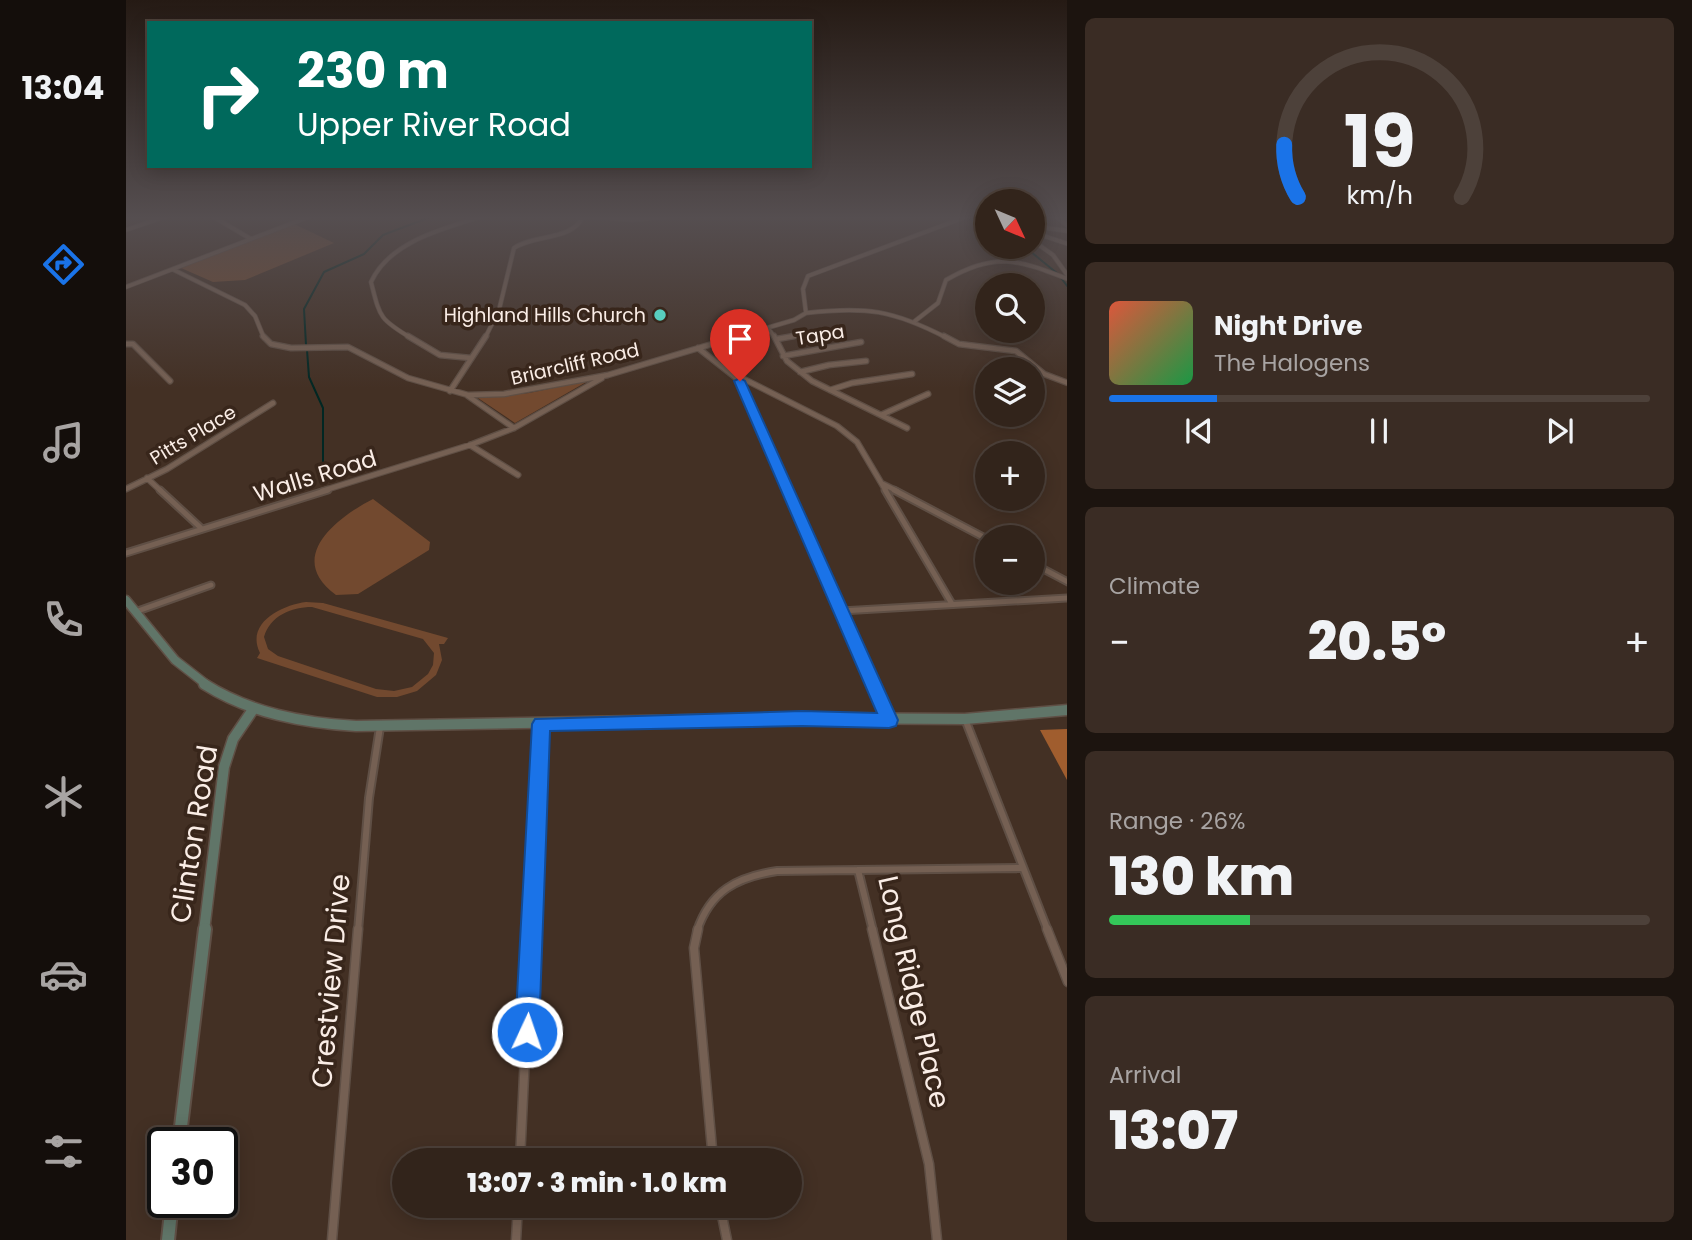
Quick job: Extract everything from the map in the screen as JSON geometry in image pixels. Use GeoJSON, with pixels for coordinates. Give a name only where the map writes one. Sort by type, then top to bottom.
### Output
{"type":"FeatureCollection","features":[{"type":"Feature","properties":{"kind":"street"},"geometry":{"type":"LineString","coordinates":[[126,287],[163,274]]}},
{"type":"Feature","properties":{"kind":"street","name":"Briarcliff Road"},"geometry":{"type":"LineString","coordinates":[[182,274],[249,308],[264,337],[271,344],[354,348],[408,378],[468,396],[505,394],[608,375],[794,320],[806,313],[862,309],[890,313],[915,321],[959,344],[1019,353],[1044,374],[1067,383]]}},
{"type":"Feature","properties":{"kind":"street"},"geometry":{"type":"LineString","coordinates":[[376,274],[371,282],[380,316],[387,324],[440,355],[471,358]]}},
{"type":"Feature","properties":{"kind":"street"},"geometry":{"type":"LineString","coordinates":[[450,391],[499,310],[508,274]]}},
{"type":"Feature","properties":{"kind":"street"},"geometry":{"type":"LineString","coordinates":[[806,313],[804,281],[814,274]]}},
{"type":"Feature","properties":{"kind":"street"},"geometry":{"type":"LineString","coordinates":[[915,321],[938,303],[946,280],[958,274]]}},
{"type":"Feature","properties":{"kind":"street"},"geometry":{"type":"LineString","coordinates":[[768,328],[777,339],[778,349],[783,356],[800,372],[907,428]]}},
{"type":"Feature","properties":{"kind":"street"},"geometry":{"type":"LineString","coordinates":[[777,339],[826,331]]}},
{"type":"Feature","properties":{"kind":"street","name":"Tapa"},"geometry":{"type":"LineString","coordinates":[[783,356],[861,342]]}},
{"type":"Feature","properties":{"kind":"street"},"geometry":{"type":"LineString","coordinates":[[128,343],[170,381]]}},
{"type":"Feature","properties":{"kind":"street"},"geometry":{"type":"LineString","coordinates":[[698,348],[732,373],[847,433],[863,449],[952,604]]}},
{"type":"Feature","properties":{"kind":"street"},"geometry":{"type":"LineString","coordinates":[[800,372],[866,361]]}},
{"type":"Feature","properties":{"kind":"street"},"geometry":{"type":"LineString","coordinates":[[732,373],[745,392],[889,720]]}},
{"type":"Feature","properties":{"kind":"street"},"geometry":{"type":"LineString","coordinates":[[830,390],[852,383],[912,374]]}},
{"type":"Feature","properties":{"kind":"street","name":"Walls Road"},"geometry":{"type":"LineString","coordinates":[[126,553],[470,445],[514,428],[608,375]]}},
{"type":"Feature","properties":{"kind":"street"},"geometry":{"type":"LineString","coordinates":[[881,415],[928,394]]}},
{"type":"Feature","properties":{"kind":"street"},"geometry":{"type":"LineString","coordinates":[[468,396],[514,428]]}},
{"type":"Feature","properties":{"kind":"street","name":"Pitts Place"},"geometry":{"type":"LineString","coordinates":[[126,489],[274,403]]}},
{"type":"Feature","properties":{"kind":"street"},"geometry":{"type":"LineString","coordinates":[[470,445],[518,475]]}},
{"type":"Feature","properties":{"kind":"street"},"geometry":{"type":"LineString","coordinates":[[147,478],[202,529]]}},
{"type":"Feature","properties":{"kind":"street"},"geometry":{"type":"LineString","coordinates":[[883,484],[975,533]]}},
{"type":"Feature","properties":{"kind":"street"},"geometry":{"type":"LineString","coordinates":[[1045,571],[1067,582]]}},
{"type":"Feature","properties":{"kind":"street"},"geometry":{"type":"LineString","coordinates":[[135,612],[211,585]]}},
{"type":"Feature","properties":{"kind":"street"},"geometry":{"type":"LineString","coordinates":[[841,611],[1067,598]]}},
{"type":"Feature","properties":{"kind":"street"},"geometry":{"type":"LineString","coordinates":[[126,600],[170,654],[193,677],[254,708],[325,724],[380,727],[802,718],[965,719],[1067,710]]}},
{"type":"Feature","properties":{"kind":"street","name":"Clinton Road"},"geometry":{"type":"LineString","coordinates":[[181,1127],[224,767],[233,739],[254,708]]}},
{"type":"Feature","properties":{"kind":"street"},"geometry":{"type":"LineString","coordinates":[[965,719],[1067,982]]}},
{"type":"Feature","properties":{"kind":"street"},"geometry":{"type":"LineString","coordinates":[[521,1148],[541,724]]}},
{"type":"Feature","properties":{"kind":"street","name":"Crestview Drive"},"geometry":{"type":"LineString","coordinates":[[332,1240],[369,797],[380,727]]}},
{"type":"Feature","properties":{"kind":"street","name":"Long Ridge Place"},"geometry":{"type":"LineString","coordinates":[[937,1240],[929,1164],[859,870],[1023,867]]}},
{"type":"Feature","properties":{"kind":"street"},"geometry":{"type":"LineString","coordinates":[[712,1148],[694,948],[701,916],[717,893],[736,879],[750,874],[859,870]]}},
{"type":"Feature","properties":{"kind":"street"},"geometry":{"type":"LineString","coordinates":[[168,1240],[170,1218]]}},
{"type":"Feature","properties":{"kind":"street"},"geometry":{"type":"LineString","coordinates":[[516,1240],[517,1218]]}},
{"type":"Feature","properties":{"kind":"street"},"geometry":{"type":"LineString","coordinates":[[722,1218],[727,1240]]}},
{"type":"Feature","properties":{"kind":"shaded area"},"geometry":{"type":"Polygon","coordinates":[[[194,274],[260,274],[245,280],[213,282],[194,274]]]}},
{"type":"Feature","properties":{"kind":"shaded area"},"geometry":{"type":"Polygon","coordinates":[[[588,381],[515,423],[478,398],[529,393],[588,381]]]}},
{"type":"Feature","properties":{"kind":"shaded area"},"geometry":{"type":"Polygon","coordinates":[[[373,499],[430,542],[429,550],[358,594],[336,595],[321,581],[315,567],[316,553],[332,528],[373,499]]]}},
{"type":"Feature","properties":{"kind":"shaded area"},"geometry":{"type":"Polygon","coordinates":[[[323,603],[448,638],[444,644],[439,644],[442,660],[436,675],[417,691],[397,697],[377,697],[257,658],[260,653],[257,633],[262,624],[268,617],[297,604],[323,603]],[[312,607],[282,614],[271,623],[264,637],[268,649],[278,656],[376,689],[394,691],[412,687],[428,674],[433,665],[434,653],[423,639],[312,607]]]}},
{"type":"Feature","properties":{"kind":"shaded area"},"geometry":{"type":"Polygon","coordinates":[[[1067,729],[1067,780],[1040,730],[1067,729]]]}},
{"type":"Feature","properties":{"kind":"waterway"},"geometry":{"type":"LineString","coordinates":[[306,345],[304,309],[323,274]]}},
{"type":"Feature","properties":{"kind":"waterway"},"geometry":{"type":"LineString","coordinates":[[1061,278],[1067,286]]}},
{"type":"Feature","properties":{"kind":"waterway"},"geometry":{"type":"LineString","coordinates":[[307,350],[309,377],[323,408],[323,468]]}},
{"type":"Feature","properties":{"kind":"place","name":"Highland Hills Church"},"geometry":{"type":"Point","coordinates":[660,315]}},
{"type":"Feature","properties":{"kind":"route"},"geometry":{"type":"LineString","coordinates":[[527,1032],[541,724],[802,718],[889,720],[740,381]]}}]}
